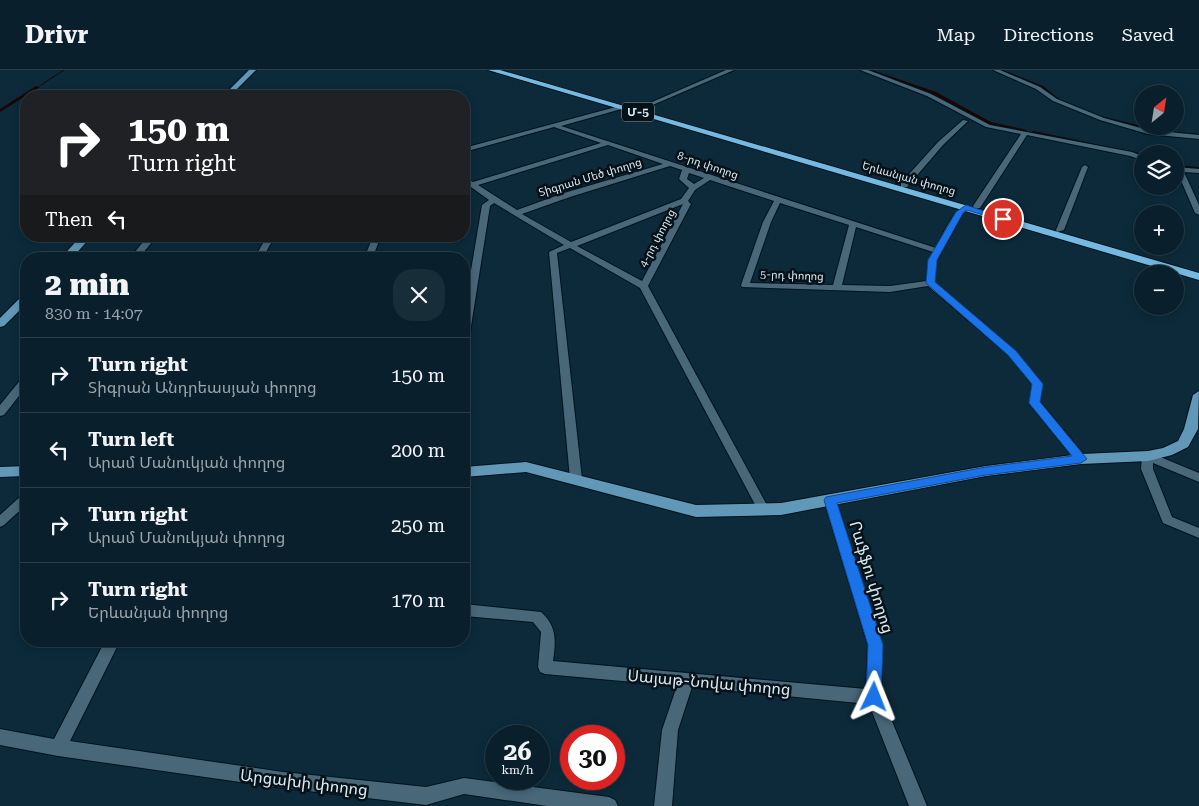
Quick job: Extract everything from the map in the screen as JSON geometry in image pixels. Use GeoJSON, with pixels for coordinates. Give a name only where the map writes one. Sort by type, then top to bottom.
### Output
{"type":"FeatureCollection","features":[{"type":"Feature","properties":{"kind":"highway","name":"Մ-5"},"geometry":{"type":"LineString","coordinates":[[492,70],[786,153]]}},
{"type":"Feature","properties":{"kind":"highway","name":"Մ-5"},"geometry":{"type":"LineString","coordinates":[[503,70],[786,153]]}},
{"type":"Feature","properties":{"kind":"highway","name":"Երևանյան փողոց"},"geometry":{"type":"LineString","coordinates":[[786,153],[971,207],[1060,230],[1199,277]]}},
{"type":"Feature","properties":{"kind":"highway","name":"Երևանյան փողոց"},"geometry":{"type":"LineString","coordinates":[[786,153],[1131,254],[1199,270]]}},
{"type":"Feature","properties":{"kind":"main road"},"geometry":{"type":"LineString","coordinates":[[232,90],[253,70]]}},
{"type":"Feature","properties":{"kind":"main road"},"geometry":{"type":"LineString","coordinates":[[71,252],[81,242]]}},
{"type":"Feature","properties":{"kind":"main road"},"geometry":{"type":"LineString","coordinates":[[0,324],[20,304]]}},
{"type":"Feature","properties":{"kind":"main road"},"geometry":{"type":"LineString","coordinates":[[470,472],[526,467],[696,511],[781,509],[986,471],[1081,459],[1148,456],[1167,452],[1183,444],[1191,429],[1199,395]]}},
{"type":"Feature","properties":{"kind":"main road"},"geometry":{"type":"LineString","coordinates":[[0,472],[20,471]]}},
{"type":"Feature","properties":{"kind":"street"},"geometry":{"type":"LineString","coordinates":[[639,109],[731,70]]}},
{"type":"Feature","properties":{"kind":"street"},"geometry":{"type":"LineString","coordinates":[[863,70],[929,94],[988,126],[1134,155]]}},
{"type":"Feature","properties":{"kind":"street"},"geometry":{"type":"LineString","coordinates":[[996,70],[1038,88],[1055,100],[1102,119],[1148,132],[1199,137]]}},
{"type":"Feature","properties":{"kind":"street"},"geometry":{"type":"LineString","coordinates":[[470,148],[623,107]]}},
{"type":"Feature","properties":{"kind":"street"},"geometry":{"type":"LineString","coordinates":[[904,186],[931,156],[939,143],[965,122]]}},
{"type":"Feature","properties":{"kind":"street","name":"8-րդ փողոց"},"geometry":{"type":"LineString","coordinates":[[556,126],[938,251]]}},
{"type":"Feature","properties":{"kind":"street"},"geometry":{"type":"LineString","coordinates":[[1026,132],[971,207],[960,212],[933,260],[930,283],[1012,353],[1037,384],[1035,403],[1081,459]]}},
{"type":"Feature","properties":{"kind":"street","name":"Տիգրան Մեծ փողոց"},"geometry":{"type":"LineString","coordinates":[[472,185],[609,143]]}},
{"type":"Feature","properties":{"kind":"street","name":"Տիգրան Մեծ փողոց"},"geometry":{"type":"LineString","coordinates":[[517,214],[567,195],[670,164]]}},
{"type":"Feature","properties":{"kind":"street"},"geometry":{"type":"LineString","coordinates":[[1060,230],[1086,168]]}},
{"type":"Feature","properties":{"kind":"street"},"geometry":{"type":"LineString","coordinates":[[685,169],[686,173],[683,179],[693,187],[692,189]]}},
{"type":"Feature","properties":{"kind":"street"},"geometry":{"type":"LineString","coordinates":[[1184,170],[1199,171]]}},
{"type":"Feature","properties":{"kind":"street"},"geometry":{"type":"LineString","coordinates":[[576,479],[553,252],[684,201],[692,189],[709,177]]}},
{"type":"Feature","properties":{"kind":"street"},"geometry":{"type":"LineString","coordinates":[[1184,184],[1199,213]]}},
{"type":"Feature","properties":{"kind":"street"},"geometry":{"type":"LineString","coordinates":[[472,185],[517,214],[644,286],[763,509]]}},
{"type":"Feature","properties":{"kind":"street"},"geometry":{"type":"LineString","coordinates":[[470,302],[486,205],[494,200]]}},
{"type":"Feature","properties":{"kind":"street","name":"5-րդ փողոց"},"geometry":{"type":"LineString","coordinates":[[778,200],[767,222],[745,285],[890,289],[930,283]]}},
{"type":"Feature","properties":{"kind":"street","name":"4-րդ փողոց"},"geometry":{"type":"LineString","coordinates":[[644,286],[687,204],[684,201]]}},
{"type":"Feature","properties":{"kind":"street"},"geometry":{"type":"LineString","coordinates":[[837,288],[853,224]]}},
{"type":"Feature","properties":{"kind":"street"},"geometry":{"type":"LineString","coordinates":[[139,252],[148,242]]}},
{"type":"Feature","properties":{"kind":"street"},"geometry":{"type":"LineString","coordinates":[[0,412],[20,387]]}},
{"type":"Feature","properties":{"kind":"street"},"geometry":{"type":"LineString","coordinates":[[1199,478],[1148,456],[1147,469],[1167,520],[1199,532]]}},
{"type":"Feature","properties":{"kind":"street","name":"Րաֆֆու փողոց"},"geometry":{"type":"LineString","coordinates":[[830,500],[875,645],[874,697],[918,806]]}},
{"type":"Feature","properties":{"kind":"street"},"geometry":{"type":"LineString","coordinates":[[0,522],[20,504]]}},
{"type":"Feature","properties":{"kind":"street","name":"Սայաթ-Նովա փողոց"},"geometry":{"type":"LineString","coordinates":[[470,610],[536,616],[545,622],[549,631],[545,667],[874,697]]}},
{"type":"Feature","properties":{"kind":"street"},"geometry":{"type":"LineString","coordinates":[[58,748],[111,647]]}},
{"type":"Feature","properties":{"kind":"street"},"geometry":{"type":"LineString","coordinates":[[663,806],[670,730],[687,680]]}},
{"type":"Feature","properties":{"kind":"street","name":"Արցախի փողոց"},"geometry":{"type":"LineString","coordinates":[[0,737],[58,748],[283,780],[426,796],[464,786],[609,806]]}},
{"type":"Feature","properties":{"kind":"shaded area"},"geometry":{"type":"Polygon","coordinates":[[[499,70],[555,85],[1100,244],[1099,245],[499,70]]]}},
{"type":"Feature","properties":{"kind":"waterway"},"geometry":{"type":"LineString","coordinates":[[41,85],[64,70]]}},
{"type":"Feature","properties":{"kind":"waterway"},"geometry":{"type":"LineString","coordinates":[[868,70],[934,93],[990,123],[1025,130]]}},
{"type":"Feature","properties":{"kind":"waterway"},"geometry":{"type":"LineString","coordinates":[[999,70],[1041,87],[1057,99]]}},
{"type":"Feature","properties":{"kind":"waterway"},"geometry":{"type":"LineString","coordinates":[[33,90],[38,87]]}},
{"type":"Feature","properties":{"kind":"waterway"},"geometry":{"type":"LineString","coordinates":[[0,111],[20,98]]}},
{"type":"Feature","properties":{"kind":"waterway"},"geometry":{"type":"LineString","coordinates":[[1094,115],[1134,125]]}},
{"type":"Feature","properties":{"kind":"waterway"},"geometry":{"type":"LineString","coordinates":[[1034,132],[1134,153]]}},
{"type":"Feature","properties":{"kind":"waterway"},"geometry":{"type":"LineString","coordinates":[[1184,134],[1199,135]]}},
{"type":"Feature","properties":{"kind":"waterway"},"geometry":{"type":"LineString","coordinates":[[1184,168],[1199,169]]}},
{"type":"Feature","properties":{"kind":"route"},"geometry":{"type":"LineString","coordinates":[[874,697],[875,645],[830,500],[986,471],[1081,459],[1035,403],[1037,384],[1012,353],[930,283],[933,260],[960,212],[966,208],[1003,219]]}}]}
